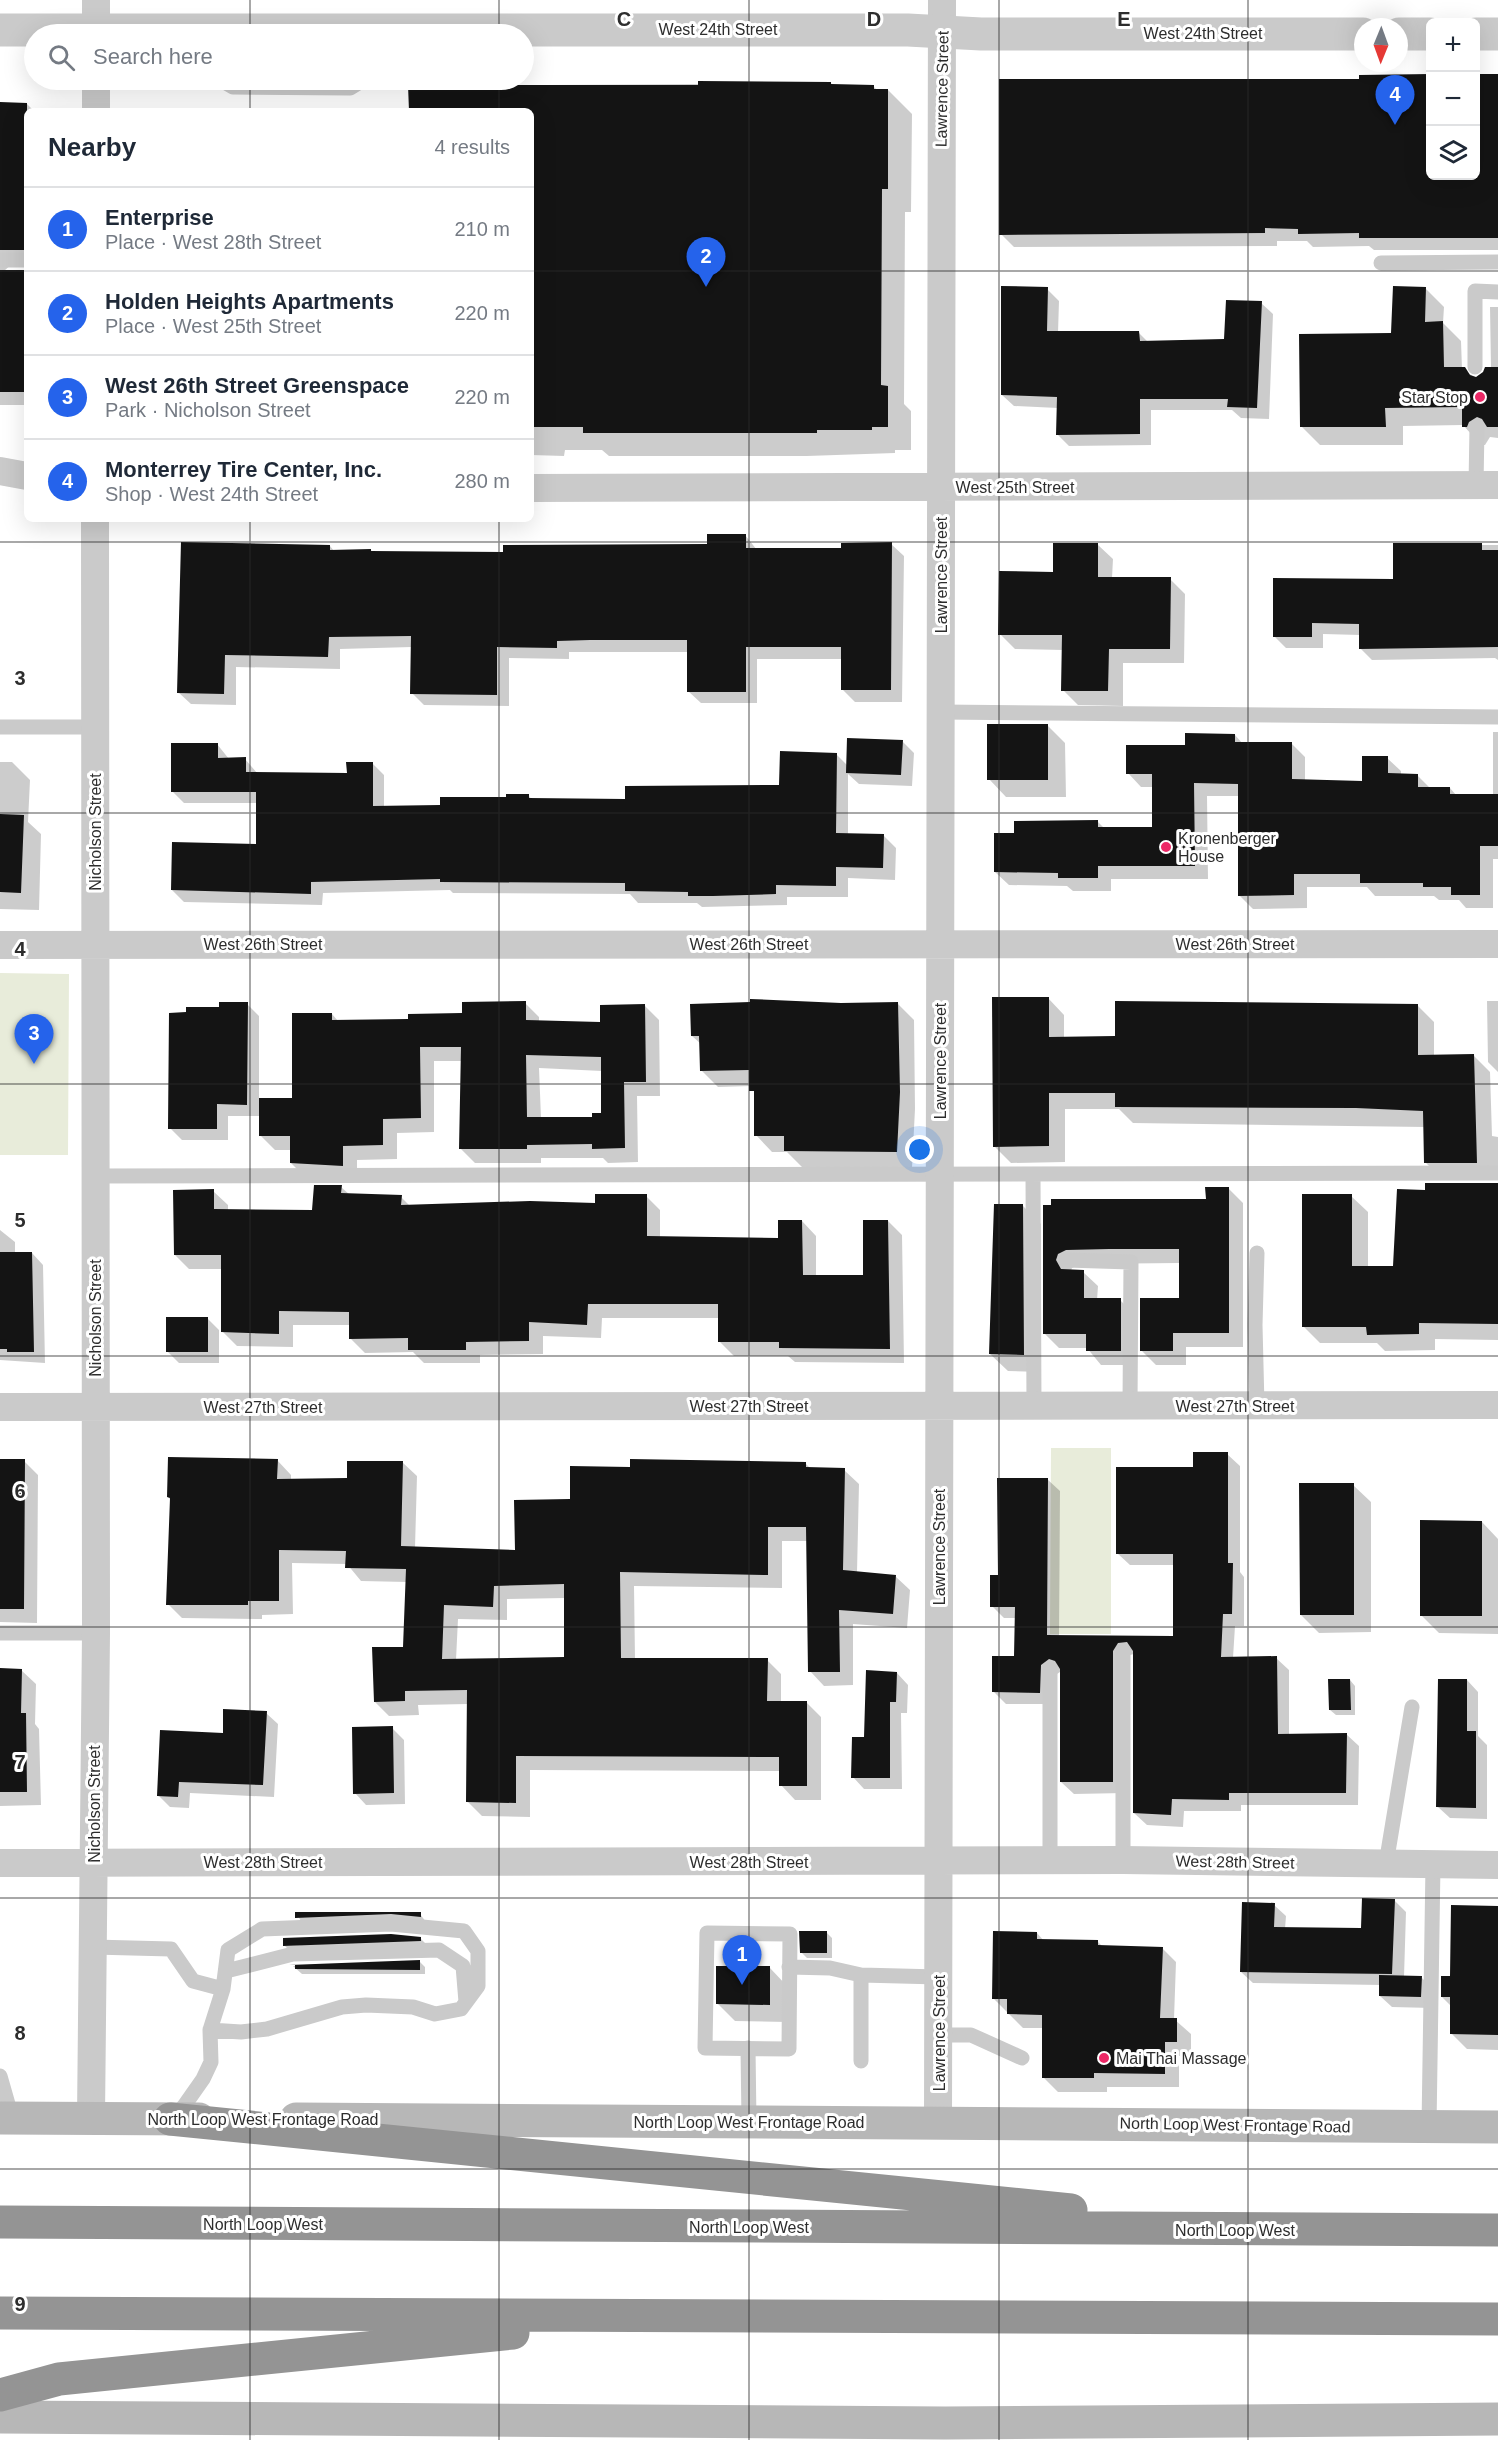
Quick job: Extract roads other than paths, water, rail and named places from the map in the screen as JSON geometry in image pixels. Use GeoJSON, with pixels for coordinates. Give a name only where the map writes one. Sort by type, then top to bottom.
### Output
{"type":"FeatureCollection","features":[{"type":"Feature","properties":{"kind":"highway"},"geometry":{"type":"LineString","coordinates":[[170,2119],[1275,2230]]}},
{"type":"Feature","properties":{"kind":"highway","name":"North Loop West"},"geometry":{"type":"LineString","coordinates":[[0,2222],[1498,2230]]}},
{"type":"Feature","properties":{"kind":"highway"},"geometry":{"type":"LineString","coordinates":[[0,2313],[1498,2319]]}},
{"type":"Feature","properties":{"kind":"highway"},"geometry":{"type":"LineString","coordinates":[[0,2395],[59,2379],[690,2315]]}},
{"type":"Feature","properties":{"kind":"main road","name":"North Loop West Frontage Road"},"geometry":{"type":"LineString","coordinates":[[6,2118],[1498,2127]]}},
{"type":"Feature","properties":{"kind":"main road"},"geometry":{"type":"LineString","coordinates":[[0,2417],[944,2431],[1498,2419]]}},
{"type":"Feature","properties":{"kind":"street","name":"Lawrence Street"},"geometry":{"type":"LineString","coordinates":[[938,2123],[942,0]]}},
{"type":"Feature","properties":{"kind":"street","name":"West 24th Street"},"geometry":{"type":"LineString","coordinates":[[72,24],[96,22],[117,24]]}},
{"type":"Feature","properties":{"kind":"street","name":"West 24th Street"},"geometry":{"type":"LineString","coordinates":[[0,30],[24,28]]}},
{"type":"Feature","properties":{"kind":"street","name":"West 24th Street"},"geometry":{"type":"LineString","coordinates":[[534,31],[897,30],[1354,34]]}},
{"type":"Feature","properties":{"kind":"street"},"geometry":{"type":"LineString","coordinates":[[1408,34],[1426,34]]}},
{"type":"Feature","properties":{"kind":"street"},"geometry":{"type":"LineString","coordinates":[[1480,34],[1498,34]]}},
{"type":"Feature","properties":{"kind":"street"},"geometry":{"type":"LineString","coordinates":[[96,90],[96,108]]}},
{"type":"Feature","properties":{"kind":"street"},"geometry":{"type":"LineString","coordinates":[[0,471],[24,475]]}},
{"type":"Feature","properties":{"kind":"street","name":"West 25th Street"},"geometry":{"type":"LineString","coordinates":[[534,488],[1487,485]]}},
{"type":"Feature","properties":{"kind":"street","name":"Nicholson Street"},"geometry":{"type":"LineString","coordinates":[[92,2117],[96,1633],[95,522]]}},
{"type":"Feature","properties":{"kind":"street","name":"West 26th Street"},"geometry":{"type":"LineString","coordinates":[[0,945],[940,944],[1497,939]]}},
{"type":"Feature","properties":{"kind":"street","name":"West 27th Street"},"geometry":{"type":"LineString","coordinates":[[0,1407],[1498,1405]]}},
{"type":"Feature","properties":{"kind":"street","name":"West 28th Street"},"geometry":{"type":"LineString","coordinates":[[0,1863],[1123,1860],[1498,1865]]}},
{"type":"Feature","properties":{"kind":"lane"},"geometry":{"type":"LineString","coordinates":[[0,260],[24,260]]}},
{"type":"Feature","properties":{"kind":"lane"},"geometry":{"type":"LineString","coordinates":[[1381,263],[1498,262]]}},
{"type":"Feature","properties":{"kind":"lane"},"geometry":{"type":"LineString","coordinates":[[1475,367],[1475,291],[1498,292]]}},
{"type":"Feature","properties":{"kind":"lane"},"geometry":{"type":"LineString","coordinates":[[1477,427],[1487,485]]}},
{"type":"Feature","properties":{"kind":"lane"},"geometry":{"type":"LineString","coordinates":[[941,712],[1498,717]]}},
{"type":"Feature","properties":{"kind":"lane"},"geometry":{"type":"LineString","coordinates":[[0,727],[94,727]]}},
{"type":"Feature","properties":{"kind":"lane"},"geometry":{"type":"LineString","coordinates":[[95,1176],[1498,1173]]}},
{"type":"Feature","properties":{"kind":"lane"},"geometry":{"type":"LineString","coordinates":[[1033,1174],[1034,1406]]}},
{"type":"Feature","properties":{"kind":"lane"},"geometry":{"type":"LineString","coordinates":[[1257,1253],[1255,1325],[1257,1406]]}},
{"type":"Feature","properties":{"kind":"lane"},"geometry":{"type":"LineString","coordinates":[[1066,1260],[1131,1262],[1130,1406]]}},
{"type":"Feature","properties":{"kind":"lane"},"geometry":{"type":"LineString","coordinates":[[0,1633],[96,1633]]}},
{"type":"Feature","properties":{"kind":"lane"},"geometry":{"type":"LineString","coordinates":[[1123,1860],[1124,1652]]}},
{"type":"Feature","properties":{"kind":"lane"},"geometry":{"type":"LineString","coordinates":[[1050,1669],[1050,1860]]}},
{"type":"Feature","properties":{"kind":"lane"},"geometry":{"type":"LineString","coordinates":[[1386,1864],[1412,1707]]}},
{"type":"Feature","properties":{"kind":"lane"},"geometry":{"type":"LineString","coordinates":[[1429,2127],[1433,1864]]}},
{"type":"Feature","properties":{"kind":"lane"},"geometry":{"type":"LineString","coordinates":[[170,2119],[184,2106],[203,2079],[211,2062],[210,2030],[223,1989],[228,1950],[262,1929],[391,1924],[464,1931],[478,1951],[478,1986],[461,2009],[435,2013],[413,2007],[366,2005],[342,2007],[267,2029],[241,2032],[210,2030]]}},
{"type":"Feature","properties":{"kind":"lane"},"geometry":{"type":"LineString","coordinates":[[707,1933],[790,1934],[789,2049],[748,2048],[705,2048],[707,1933]]}},
{"type":"Feature","properties":{"kind":"lane"},"geometry":{"type":"LineString","coordinates":[[93,1947],[171,1949],[193,1981],[223,1989]]}},
{"type":"Feature","properties":{"kind":"lane"},"geometry":{"type":"LineString","coordinates":[[226,1971],[293,1954],[439,1950],[463,1966],[466,2002]]}},
{"type":"Feature","properties":{"kind":"lane"},"geometry":{"type":"LineString","coordinates":[[789,1967],[830,1968],[861,1975],[939,1977]]}},
{"type":"Feature","properties":{"kind":"lane"},"geometry":{"type":"LineString","coordinates":[[861,1975],[861,2061]]}},
{"type":"Feature","properties":{"kind":"lane"},"geometry":{"type":"LineString","coordinates":[[939,2035],[971,2035],[1022,2058]]}},
{"type":"Feature","properties":{"kind":"lane"},"geometry":{"type":"LineString","coordinates":[[748,2048],[749,2122]]}},
{"type":"Feature","properties":{"kind":"lane"},"geometry":{"type":"LineString","coordinates":[[0,2076],[6,2118]]}},
{"type":"Feature","properties":{"kind":"place","name":"Monterrey Tire Center, Inc."},"geometry":{"type":"Point","coordinates":[1395,125]}},
{"type":"Feature","properties":{"kind":"place","name":"Holden Heights Apartments"},"geometry":{"type":"Point","coordinates":[706,287]}},
{"type":"Feature","properties":{"kind":"place","name":"Star Stop"},"geometry":{"type":"Point","coordinates":[1480,397]}},
{"type":"Feature","properties":{"kind":"place","name":"Kronenberger House"},"geometry":{"type":"Point","coordinates":[1166,847]}},
{"type":"Feature","properties":{"kind":"place","name":"West 26th Street Greenspace"},"geometry":{"type":"Point","coordinates":[34,1064]}},
{"type":"Feature","properties":{"kind":"place","name":"Enterprise"},"geometry":{"type":"Point","coordinates":[742,1985]}},
{"type":"Feature","properties":{"kind":"place","name":"Mai Thai Massage"},"geometry":{"type":"Point","coordinates":[1104,2058]}}]}
